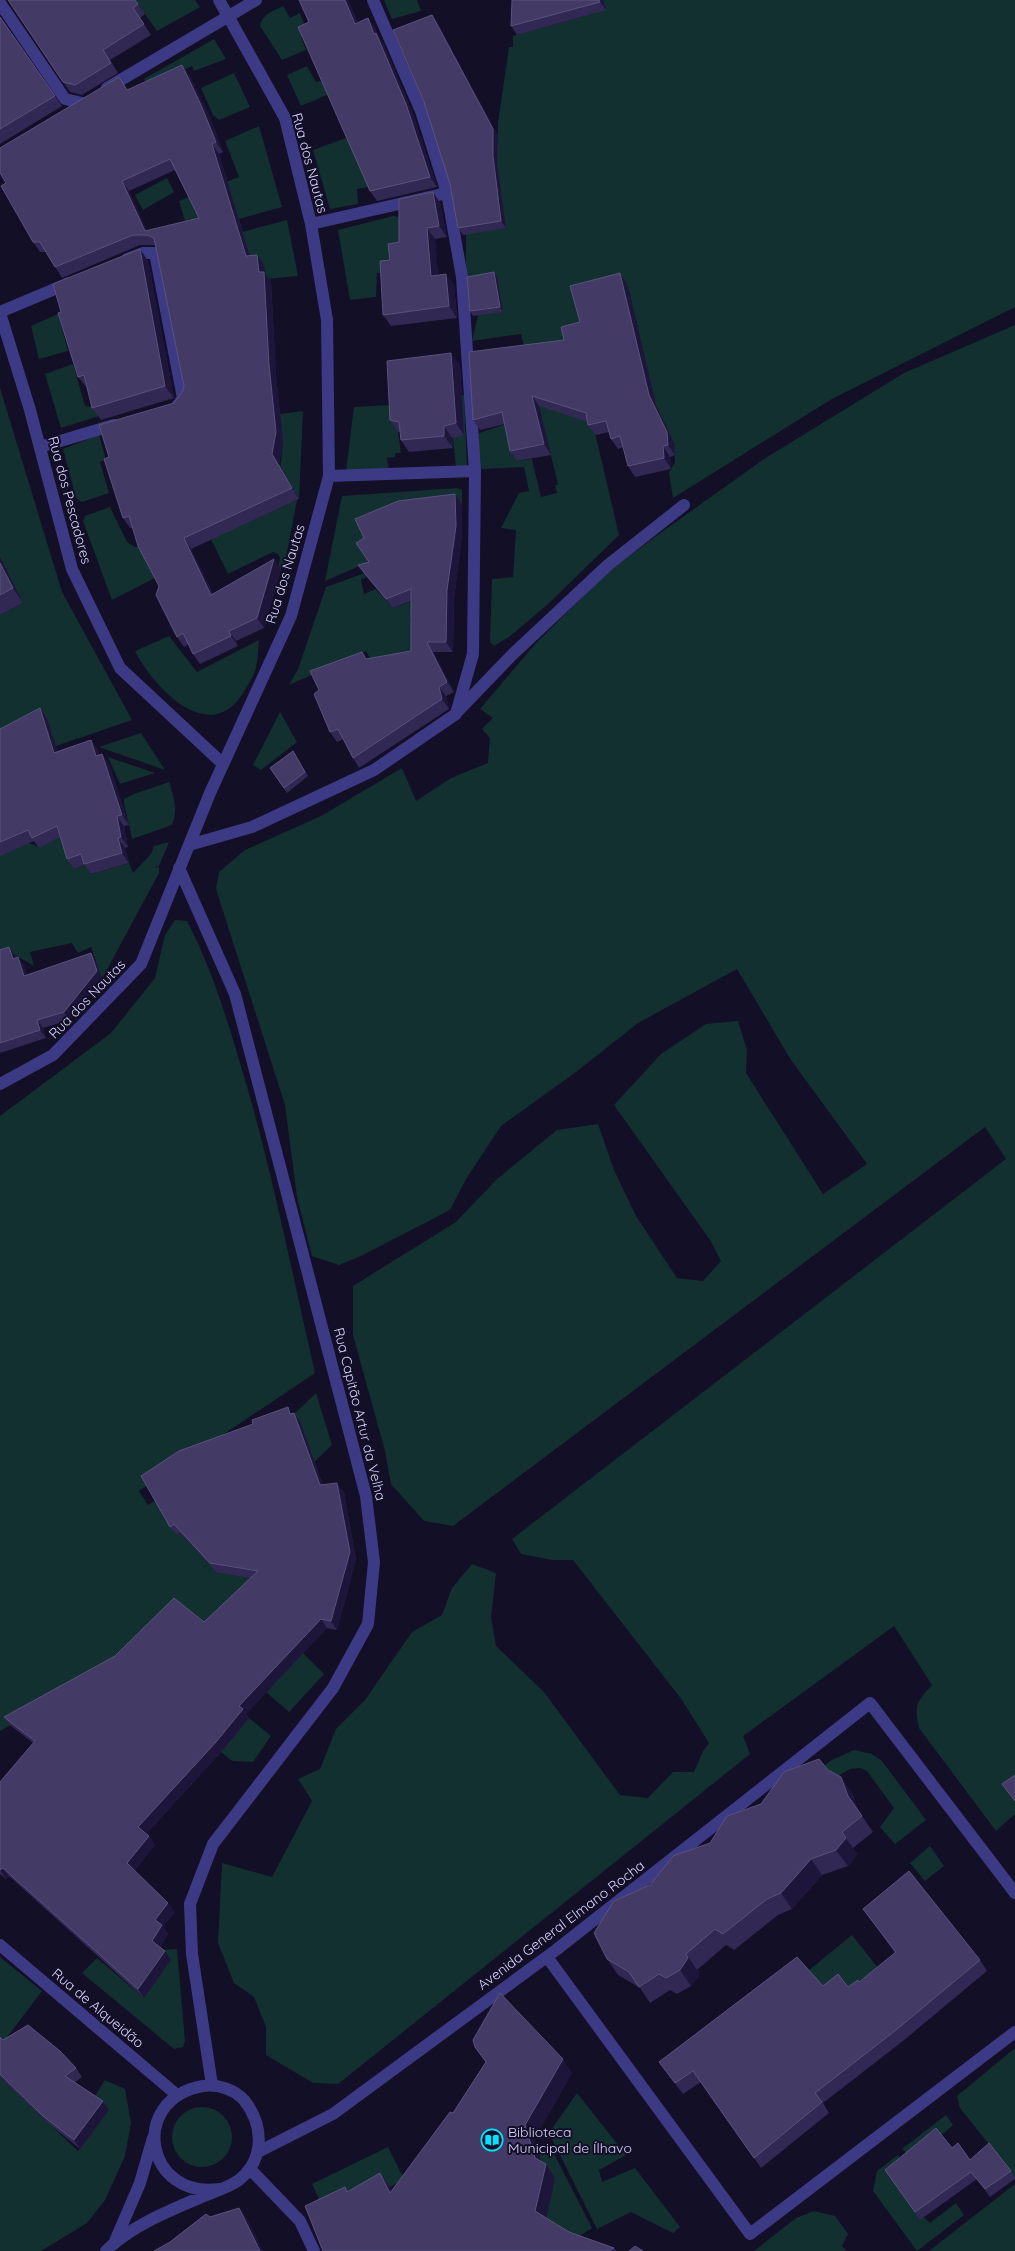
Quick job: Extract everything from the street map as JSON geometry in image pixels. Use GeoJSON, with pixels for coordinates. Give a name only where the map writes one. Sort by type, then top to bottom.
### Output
{"type":"FeatureCollection","features":[{"type":"Feature","properties":{"kind":"street","name":"Rua dos Nautas"},"geometry":{"type":"LineString","coordinates":[[0,1084],[53,1055],[141,964],[188,845],[291,616],[329,476],[327,320],[311,224],[285,118],[219,0]]}},
{"type":"Feature","properties":{"kind":"street"},"geometry":{"type":"LineString","coordinates":[[66,113],[256,0]]}},
{"type":"Feature","properties":{"kind":"street"},"geometry":{"type":"LineString","coordinates":[[373,0],[421,112],[447,193],[462,277],[475,471],[473,654],[456,714]]}},
{"type":"Feature","properties":{"kind":"street"},"geometry":{"type":"LineString","coordinates":[[0,3],[65,100],[91,98]]}},
{"type":"Feature","properties":{"kind":"street"},"geometry":{"type":"LineString","coordinates":[[311,224],[447,193]]}},
{"type":"Feature","properties":{"kind":"street"},"geometry":{"type":"LineString","coordinates":[[116,264],[143,253],[155,253],[183,398],[179,405],[160,411]]}},
{"type":"Feature","properties":{"kind":"street"},"geometry":{"type":"LineString","coordinates":[[0,312],[80,278]]}},
{"type":"Feature","properties":{"kind":"street","name":"Rua dos Pescadores"},"geometry":{"type":"LineString","coordinates":[[0,312],[40,447],[72,569],[120,668],[223,764]]}},
{"type":"Feature","properties":{"kind":"street"},"geometry":{"type":"LineString","coordinates":[[40,447],[124,422]]}},
{"type":"Feature","properties":{"kind":"street"},"geometry":{"type":"LineString","coordinates":[[329,476],[475,471]]}},
{"type":"Feature","properties":{"kind":"street"},"geometry":{"type":"LineString","coordinates":[[188,845],[252,827],[374,770],[456,714],[514,654],[608,565],[684,505]]}},
{"type":"Feature","properties":{"kind":"street","name":"Rua Capitão Artur da Velha"},"geometry":{"type":"LineString","coordinates":[[179,868],[235,994],[366,1496],[374,1562],[368,1624],[333,1688],[213,1844],[190,1904],[192,1954],[212,2085]]}},
{"type":"Feature","properties":{"kind":"street","name":"Avenida General Elmano Rocha"},"geometry":{"type":"LineString","coordinates":[[258,2152],[333,2114],[547,1957],[870,1703],[1015,1893]]}},
{"type":"Feature","properties":{"kind":"street","name":"Rua de Alqueidão"},"geometry":{"type":"LineString","coordinates":[[0,1945],[176,2095]]}},
{"type":"Feature","properties":{"kind":"street"},"geometry":{"type":"LineString","coordinates":[[547,1957],[750,2234],[1015,2032]]}},
{"type":"Feature","properties":{"kind":"street"},"geometry":{"type":"LineString","coordinates":[[106,2251],[115,2241],[166,2212],[237,2182],[250,2169],[258,2152],[260,2129],[253,2111],[242,2097],[226,2088],[212,2085],[186,2089],[176,2095],[159,2114],[140,2182],[115,2241]]}},
{"type":"Feature","properties":{"kind":"street"},"geometry":{"type":"LineString","coordinates":[[154,2132],[156,2151],[163,2166],[175,2180],[192,2188],[220,2189]]}},
{"type":"Feature","properties":{"kind":"street"},"geometry":{"type":"LineString","coordinates":[[250,2169],[300,2221],[314,2251]]}},
{"type":"Feature","properties":{"kind":"green space"},"geometry":{"type":"Polygon","coordinates":[[[135,0],[195,0],[200,7],[157,31],[135,0]]]}},
{"type":"Feature","properties":{"kind":"green space"},"geometry":{"type":"Polygon","coordinates":[[[384,0],[417,0],[421,11],[392,19],[384,0]]]}},
{"type":"Feature","properties":{"kind":"green space"},"geometry":{"type":"Polygon","coordinates":[[[583,0],[1015,0],[1015,307],[832,399],[673,498],[669,473],[675,462],[674,443],[656,405],[628,286],[593,424],[619,535],[547,605],[509,637],[494,646],[490,642],[492,579],[513,577],[516,530],[501,528],[519,493],[529,491],[524,467],[482,469],[478,463],[479,433],[512,422],[517,461],[532,459],[541,497],[557,493],[555,486],[558,484],[521,334],[472,341],[478,315],[466,285],[466,234],[454,121],[483,107],[486,124],[498,143],[498,123],[509,47],[513,47],[513,36],[584,16],[583,0]]]}},
{"type":"Feature","properties":{"kind":"green space"},"geometry":{"type":"Polygon","coordinates":[[[283,6],[290,18],[300,13],[308,33],[301,37],[306,50],[282,60],[260,26],[266,16],[283,6]]]}},
{"type":"Feature","properties":{"kind":"green space"},"geometry":{"type":"Polygon","coordinates":[[[214,39],[226,59],[194,71],[192,66],[149,86],[144,79],[214,39]]]}},
{"type":"Feature","properties":{"kind":"green space"},"geometry":{"type":"Polygon","coordinates":[[[307,66],[316,82],[328,79],[334,92],[301,106],[287,75],[307,66]]]}},
{"type":"Feature","properties":{"kind":"green space"},"geometry":{"type":"Polygon","coordinates":[[[234,73],[250,107],[219,120],[213,115],[201,88],[234,73]]]}},
{"type":"Feature","properties":{"kind":"green space"},"geometry":{"type":"Polygon","coordinates":[[[259,126],[282,207],[195,231],[190,219],[185,221],[179,201],[239,177],[225,141],[259,126]]]}},
{"type":"Feature","properties":{"kind":"green space"},"geometry":{"type":"Polygon","coordinates":[[[349,137],[375,186],[357,189],[358,204],[330,209],[313,150],[349,137]]]}},
{"type":"Feature","properties":{"kind":"green space"},"geometry":{"type":"Polygon","coordinates":[[[167,178],[174,192],[143,210],[135,195],[167,178]]]}},
{"type":"Feature","properties":{"kind":"green space"},"geometry":{"type":"Polygon","coordinates":[[[393,216],[407,219],[398,272],[377,273],[376,297],[350,300],[338,230],[393,216]]]}},
{"type":"Feature","properties":{"kind":"green space"},"geometry":{"type":"Polygon","coordinates":[[[287,220],[298,276],[266,279],[264,265],[221,268],[242,232],[287,220]]]}},
{"type":"Feature","properties":{"kind":"green space"},"geometry":{"type":"Polygon","coordinates":[[[58,314],[68,351],[39,359],[31,326],[58,314]]]}},
{"type":"Feature","properties":{"kind":"green space"},"geometry":{"type":"Polygon","coordinates":[[[1015,325],[1015,1814],[996,1831],[919,1728],[918,1705],[932,1685],[894,1626],[743,1736],[750,1754],[338,2084],[313,2083],[266,2055],[266,2027],[254,1997],[234,1983],[218,1943],[222,1863],[272,1877],[312,1801],[298,1779],[320,1769],[336,1729],[365,1700],[412,1632],[442,1615],[452,1588],[472,1564],[496,1573],[491,1617],[496,1646],[544,1692],[620,1795],[648,1798],[673,1772],[694,1772],[703,1751],[709,1743],[682,1700],[573,1560],[552,1560],[521,1554],[512,1539],[1006,1159],[985,1127],[453,1526],[424,1521],[391,1484],[385,1451],[353,1335],[353,1286],[456,1222],[497,1179],[557,1130],[598,1124],[614,1170],[636,1216],[677,1278],[703,1281],[721,1261],[710,1240],[614,1105],[661,1054],[706,1024],[738,1021],[747,1050],[746,1073],[823,1194],[867,1164],[791,1060],[737,969],[638,1023],[576,1072],[501,1126],[466,1179],[450,1210],[363,1255],[339,1265],[312,1256],[297,1197],[285,1105],[216,889],[219,872],[245,850],[321,816],[402,768],[416,801],[451,778],[488,763],[490,738],[482,729],[493,718],[480,709],[536,643],[608,572],[764,459],[904,373],[1015,325]]]}},
{"type":"Feature","properties":{"kind":"green space"},"geometry":{"type":"Polygon","coordinates":[[[73,364],[85,406],[91,407],[135,394],[137,404],[61,428],[45,374],[73,364]]]}},
{"type":"Feature","properties":{"kind":"green space"},"geometry":{"type":"Polygon","coordinates":[[[0,388],[62,592],[132,720],[56,746],[0,743],[0,615],[23,603],[0,557],[0,388]]]}},
{"type":"Feature","properties":{"kind":"green space"},"geometry":{"type":"Polygon","coordinates":[[[464,395],[467,468],[456,468],[449,399],[464,395]]]}},
{"type":"Feature","properties":{"kind":"green space"},"geometry":{"type":"Polygon","coordinates":[[[394,405],[401,453],[395,453],[395,457],[387,458],[389,469],[346,471],[354,407],[394,405]]]}},
{"type":"Feature","properties":{"kind":"green space"},"geometry":{"type":"Polygon","coordinates":[[[303,411],[299,499],[280,471],[283,442],[280,414],[303,411]]]}},
{"type":"Feature","properties":{"kind":"green space"},"geometry":{"type":"Polygon","coordinates":[[[99,435],[106,460],[100,462],[109,493],[82,502],[76,498],[63,449],[99,435]]]}},
{"type":"Feature","properties":{"kind":"green space"},"geometry":{"type":"Polygon","coordinates":[[[457,488],[462,490],[462,504],[404,511],[369,562],[325,581],[342,496],[457,488]]]}},
{"type":"Feature","properties":{"kind":"green space"},"geometry":{"type":"Polygon","coordinates":[[[297,500],[284,568],[278,568],[280,558],[278,554],[273,552],[228,574],[211,539],[297,500]]]}},
{"type":"Feature","properties":{"kind":"green space"},"geometry":{"type":"Polygon","coordinates":[[[110,507],[127,542],[135,547],[146,546],[184,563],[112,600],[83,521],[85,516],[110,507]]]}},
{"type":"Feature","properties":{"kind":"green space"},"geometry":{"type":"Polygon","coordinates":[[[365,573],[366,578],[361,579],[364,594],[376,589],[393,608],[418,599],[436,609],[410,618],[418,662],[372,662],[366,651],[289,685],[298,669],[326,587],[365,573]]]}},
{"type":"Feature","properties":{"kind":"green space"},"geometry":{"type":"Polygon","coordinates":[[[169,636],[197,672],[259,640],[254,673],[233,706],[218,714],[202,714],[186,707],[170,696],[156,682],[135,651],[169,636]]]}},
{"type":"Feature","properties":{"kind":"green space"},"geometry":{"type":"Polygon","coordinates":[[[280,712],[297,742],[261,770],[253,765],[280,712]]]}},
{"type":"Feature","properties":{"kind":"green space"},"geometry":{"type":"Polygon","coordinates":[[[141,733],[165,770],[99,747],[141,733]]]}},
{"type":"Feature","properties":{"kind":"green space"},"geometry":{"type":"Polygon","coordinates":[[[108,757],[155,773],[120,784],[108,757]]]}},
{"type":"Feature","properties":{"kind":"green space"},"geometry":{"type":"Polygon","coordinates":[[[169,782],[175,809],[172,825],[132,839],[124,799],[169,782]]]}},
{"type":"Feature","properties":{"kind":"green space"},"geometry":{"type":"Polygon","coordinates":[[[64,835],[74,869],[88,864],[91,874],[129,863],[133,873],[151,854],[154,846],[169,842],[159,866],[152,868],[159,867],[159,873],[102,979],[91,947],[78,953],[72,943],[30,952],[34,966],[15,955],[0,960],[0,838],[29,843],[39,847],[64,835]]]}},
{"type":"Feature","properties":{"kind":"green space"},"geometry":{"type":"Polygon","coordinates":[[[175,920],[187,921],[217,990],[229,1027],[271,1178],[315,1373],[139,1491],[148,1505],[156,1500],[177,1535],[180,1533],[216,1572],[273,1570],[211,1631],[80,1687],[0,1731],[0,1116],[111,1033],[155,978],[165,935],[175,920]]]}},
{"type":"Feature","properties":{"kind":"green space"},"geometry":{"type":"Polygon","coordinates":[[[316,1393],[332,1445],[314,1462],[294,1414],[316,1393]]]}},
{"type":"Feature","properties":{"kind":"green space"},"geometry":{"type":"Polygon","coordinates":[[[303,1653],[324,1674],[289,1712],[266,1692],[303,1653]]]}},
{"type":"Feature","properties":{"kind":"green space"},"geometry":{"type":"Polygon","coordinates":[[[249,1718],[271,1736],[253,1762],[232,1761],[221,1752],[249,1718]]]}},
{"type":"Feature","properties":{"kind":"green space"},"geometry":{"type":"Polygon","coordinates":[[[854,1750],[872,1754],[882,1761],[926,1820],[895,1844],[880,1827],[894,1808],[867,1771],[860,1768],[850,1769],[833,1779],[812,1776],[830,1761],[854,1750]]]}},
{"type":"Feature","properties":{"kind":"green space"},"geometry":{"type":"Polygon","coordinates":[[[930,1846],[944,1866],[925,1881],[910,1863],[930,1846]]]}},
{"type":"Feature","properties":{"kind":"green space"},"geometry":{"type":"Polygon","coordinates":[[[852,1935],[878,1968],[848,1988],[830,1997],[808,1971],[852,1935]]]}},
{"type":"Feature","properties":{"kind":"green space"},"geometry":{"type":"Polygon","coordinates":[[[177,1949],[185,2041],[183,2047],[174,2049],[82,1973],[97,1958],[144,1998],[159,1950],[177,1949]]]}},
{"type":"Feature","properties":{"kind":"green space"},"geometry":{"type":"Polygon","coordinates":[[[0,1957],[42,1991],[5,2040],[0,2037],[0,1957]]]}},
{"type":"Feature","properties":{"kind":"green space"},"geometry":{"type":"Polygon","coordinates":[[[1015,2048],[1015,2177],[960,2108],[957,2096],[1015,2048]]]}},
{"type":"Feature","properties":{"kind":"green space"},"geometry":{"type":"Polygon","coordinates":[[[0,2077],[78,2151],[109,2110],[93,2099],[105,2080],[125,2089],[131,2123],[125,2156],[105,2200],[87,2223],[41,2251],[0,2251],[0,2077]]]}},
{"type":"Feature","properties":{"kind":"green space"},"geometry":{"type":"Polygon","coordinates":[[[577,2093],[626,2155],[599,2170],[602,2182],[635,2168],[680,2227],[673,2233],[631,2212],[597,2229],[549,2133],[577,2093]]]}},
{"type":"Feature","properties":{"kind":"green space"},"geometry":{"type":"Polygon","coordinates":[[[196,2107],[208,2107],[219,2112],[227,2120],[232,2131],[230,2149],[219,2162],[208,2167],[196,2167],[185,2162],[177,2154],[172,2143],[172,2131],[177,2120],[185,2112],[196,2107]]]}},
{"type":"Feature","properties":{"kind":"green space"},"geometry":{"type":"Polygon","coordinates":[[[946,2115],[953,2125],[913,2159],[902,2149],[946,2115]]]}},
{"type":"Feature","properties":{"kind":"green space"},"geometry":{"type":"Polygon","coordinates":[[[549,2144],[592,2228],[572,2241],[545,2225],[545,2172],[539,2155],[549,2144]]]}},
{"type":"Feature","properties":{"kind":"green space"},"geometry":{"type":"Polygon","coordinates":[[[388,2147],[404,2179],[357,2206],[326,2214],[312,2184],[388,2147]]]}},
{"type":"Feature","properties":{"kind":"green space"},"geometry":{"type":"Polygon","coordinates":[[[898,2155],[905,2165],[920,2219],[924,2217],[930,2223],[956,2203],[964,2215],[917,2251],[873,2191],[877,2171],[898,2155]]]}},
{"type":"Feature","properties":{"kind":"green space"},"geometry":{"type":"Polygon","coordinates":[[[1015,2184],[1015,2251],[929,2251],[1015,2184]]]}},
{"type":"Feature","properties":{"kind":"green space"},"geometry":{"type":"Polygon","coordinates":[[[814,2211],[835,2216],[848,2234],[842,2246],[847,2251],[754,2251],[796,2218],[814,2211]]]}},
{"type":"Feature","properties":{"kind":"building"},"geometry":{"type":"Polygon","coordinates":[[[8,0],[135,0],[138,4],[133,8],[144,24],[103,50],[111,63],[75,85],[63,82],[8,0]]]}},
{"type":"Feature","properties":{"kind":"building"},"geometry":{"type":"Polygon","coordinates":[[[299,0],[345,0],[355,24],[368,18],[406,104],[430,177],[370,191],[298,27],[309,22],[299,0]]]}},
{"type":"Feature","properties":{"kind":"building"},"geometry":{"type":"Polygon","coordinates":[[[512,0],[599,0],[600,2],[511,26],[512,0]]]}},
{"type":"Feature","properties":{"kind":"building"},"geometry":{"type":"Polygon","coordinates":[[[432,15],[493,129],[493,156],[501,221],[458,228],[450,184],[424,102],[393,30],[432,15]]]}},
{"type":"Feature","properties":{"kind":"building"},"geometry":{"type":"Polygon","coordinates":[[[0,17],[55,96],[0,129],[0,17]]]}},
{"type":"Feature","properties":{"kind":"building"},"geometry":{"type":"Polygon","coordinates":[[[182,65],[201,105],[216,142],[212,144],[246,256],[257,255],[259,272],[264,272],[269,365],[276,432],[272,454],[292,488],[184,538],[211,595],[274,559],[257,618],[229,631],[231,636],[193,654],[183,633],[177,637],[156,595],[159,586],[138,546],[129,516],[123,518],[104,459],[109,457],[99,425],[174,403],[183,391],[184,386],[154,238],[148,235],[133,235],[55,267],[40,242],[33,242],[1,186],[6,183],[0,173],[0,148],[119,77],[127,90],[182,65]],[[170,159],[122,181],[145,231],[199,218],[170,159]]]}},
{"type":"Feature","properties":{"kind":"building"},"geometry":{"type":"Polygon","coordinates":[[[433,192],[439,226],[427,228],[431,276],[446,274],[449,306],[383,315],[380,261],[390,260],[388,244],[399,242],[399,199],[433,192]]]}},
{"type":"Feature","properties":{"kind":"building"},"geometry":{"type":"Polygon","coordinates":[[[140,249],[165,386],[92,408],[84,375],[78,377],[58,313],[61,312],[53,284],[140,249]]]}},
{"type":"Feature","properties":{"kind":"building"},"geometry":{"type":"Polygon","coordinates":[[[494,272],[500,307],[470,311],[467,277],[494,272]]]}},
{"type":"Feature","properties":{"kind":"building"},"geometry":{"type":"Polygon","coordinates":[[[620,273],[649,395],[667,432],[668,445],[663,446],[664,458],[628,466],[620,436],[611,439],[606,421],[588,425],[586,413],[532,396],[544,444],[510,451],[502,412],[473,420],[469,352],[564,340],[561,327],[580,322],[570,286],[620,273]]]}},
{"type":"Feature","properties":{"kind":"building"},"geometry":{"type":"Polygon","coordinates":[[[451,353],[456,423],[444,426],[444,436],[401,440],[399,422],[390,420],[387,361],[451,353]]]}},
{"type":"Feature","properties":{"kind":"building"},"geometry":{"type":"Polygon","coordinates":[[[455,494],[456,526],[447,590],[446,642],[427,642],[447,682],[439,687],[442,699],[353,758],[338,729],[330,732],[314,694],[319,690],[310,671],[362,652],[366,659],[411,651],[411,589],[386,599],[358,565],[369,562],[356,543],[364,538],[355,519],[398,501],[455,494]]]}},
{"type":"Feature","properties":{"kind":"building"},"geometry":{"type":"Polygon","coordinates":[[[0,563],[13,588],[0,595],[0,563]]]}},
{"type":"Feature","properties":{"kind":"building"},"geometry":{"type":"Polygon","coordinates":[[[40,708],[54,753],[91,740],[96,756],[102,754],[122,815],[117,816],[121,837],[118,838],[122,853],[84,864],[81,854],[67,859],[57,826],[32,838],[28,830],[0,842],[0,729],[40,708]]]}},
{"type":"Feature","properties":{"kind":"building"},"geometry":{"type":"Polygon","coordinates":[[[293,751],[305,772],[284,788],[270,768],[293,751]]]}},
{"type":"Feature","properties":{"kind":"building"},"geometry":{"type":"Polygon","coordinates":[[[9,947],[13,959],[18,957],[24,976],[91,953],[97,971],[64,1012],[37,1020],[40,1030],[0,1043],[0,950],[9,947]]]}},
{"type":"Feature","properties":{"kind":"building"},"geometry":{"type":"Polygon","coordinates":[[[288,1407],[290,1414],[294,1413],[320,1485],[337,1483],[350,1552],[331,1621],[321,1619],[239,1706],[243,1709],[216,1742],[138,1827],[149,1836],[127,1863],[168,1903],[155,1920],[162,1925],[152,1941],[165,1951],[138,1989],[3,1868],[0,1870],[0,1782],[35,1741],[4,1717],[115,1656],[174,1598],[204,1622],[258,1571],[210,1563],[174,1524],[170,1527],[141,1476],[179,1451],[253,1424],[252,1420],[288,1407]]]}},
{"type":"Feature","properties":{"kind":"building"},"geometry":{"type":"Polygon","coordinates":[[[819,1759],[828,1770],[841,1777],[848,1796],[862,1816],[842,1832],[846,1838],[836,1850],[811,1859],[781,1893],[767,1899],[723,1934],[715,1929],[686,1954],[688,1958],[680,1970],[666,1978],[659,1974],[639,1987],[629,1972],[607,1959],[594,1933],[614,1901],[650,1885],[673,1856],[710,1843],[727,1816],[761,1804],[784,1772],[819,1759]]]}},
{"type":"Feature","properties":{"kind":"building"},"geometry":{"type":"Polygon","coordinates":[[[1015,1775],[1015,1801],[1002,1784],[1015,1775]]]}},
{"type":"Feature","properties":{"kind":"building"},"geometry":{"type":"Polygon","coordinates":[[[909,1871],[980,1960],[896,2030],[815,2093],[822,2102],[754,2158],[693,2071],[675,2083],[659,2062],[797,1957],[823,1986],[838,1974],[848,1987],[858,1980],[859,1982],[896,1952],[863,1909],[909,1871]]]}},
{"type":"Feature","properties":{"kind":"building","name":"Biblioteca Municipal de Ílhavo"},"geometry":{"type":"Polygon","coordinates":[[[500,1993],[563,2059],[525,2125],[535,2158],[546,2164],[535,2211],[569,2232],[614,2248],[607,2251],[323,2251],[305,2206],[345,2187],[347,2192],[380,2173],[390,2193],[450,2112],[453,2113],[486,2062],[475,2047],[473,2040],[500,1993]]]}},
{"type":"Feature","properties":{"kind":"building"},"geometry":{"type":"Polygon","coordinates":[[[28,2025],[60,2051],[76,2068],[65,2076],[103,2101],[74,2140],[42,2115],[0,2074],[0,2037],[3,2040],[28,2025]]]}},
{"type":"Feature","properties":{"kind":"building"},"geometry":{"type":"Polygon","coordinates":[[[936,2128],[952,2148],[958,2143],[970,2160],[989,2143],[1011,2171],[985,2189],[971,2172],[915,2212],[885,2170],[936,2128]]]}},
{"type":"Feature","properties":{"kind":"building"},"geometry":{"type":"Polygon","coordinates":[[[239,2208],[260,2251],[154,2251],[170,2242],[206,2214],[210,2217],[239,2208]]]}},
{"type":"Feature","properties":{"kind":"building"},"geometry":{"type":"Polygon","coordinates":[[[635,2246],[643,2251],[629,2251],[635,2246]]]}},
{"type":"Feature","properties":{"kind":"place","name":"Biblioteca Municipal de Ílhavo"},"geometry":{"type":"Point","coordinates":[492,2140]}}]}
